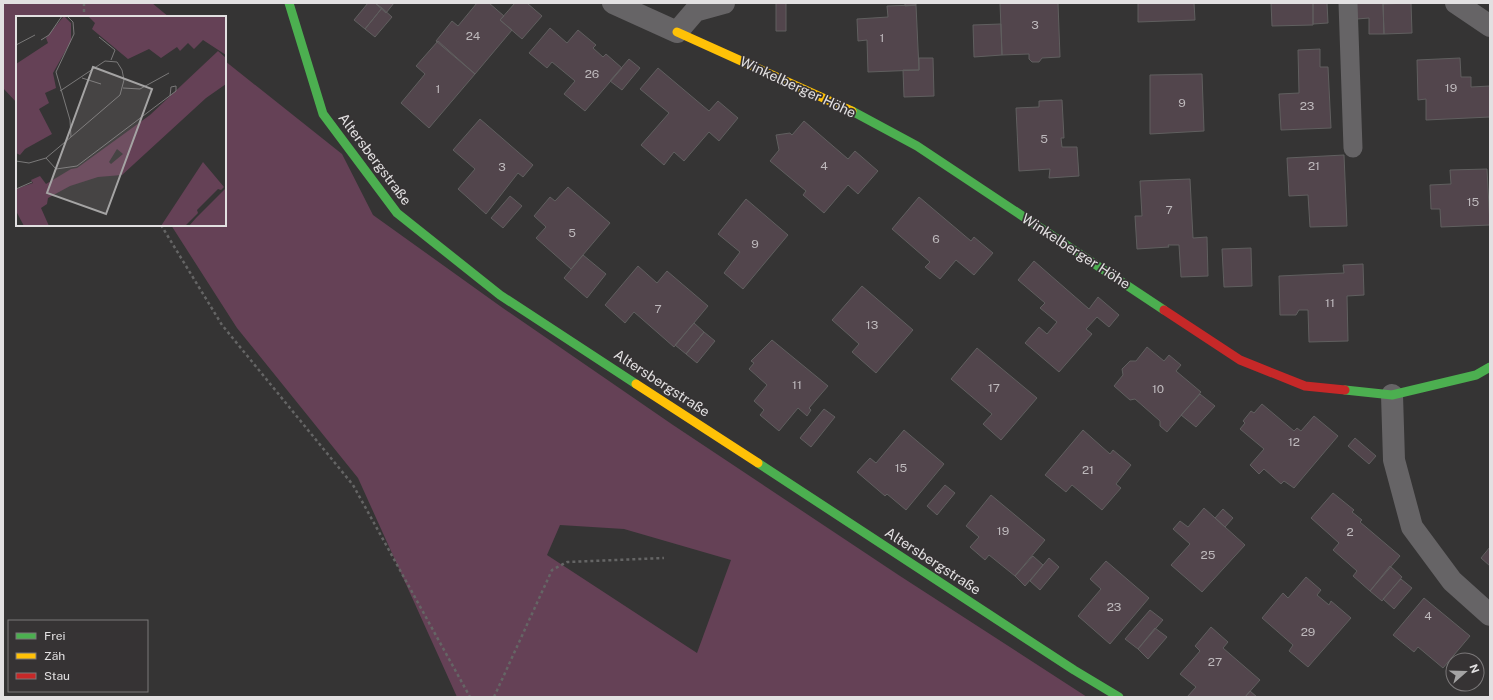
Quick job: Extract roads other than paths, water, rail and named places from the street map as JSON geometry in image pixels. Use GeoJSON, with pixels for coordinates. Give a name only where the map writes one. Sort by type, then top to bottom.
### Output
{"type":"FeatureCollection","features":[{"type":"Feature","properties":{"kind":"street","name":"Altersbergstraße"},"geometry":{"type":"LineString","coordinates":[[289,3],[323,114],[397,213],[500,295],[1074,670],[1119,697]]}},
{"type":"Feature","properties":{"kind":"street"},"geometry":{"type":"LineString","coordinates":[[613,3],[677,32],[695,12],[724,3]]}},
{"type":"Feature","properties":{"kind":"street"},"geometry":{"type":"LineString","coordinates":[[1456,3],[1490,26]]}},
{"type":"Feature","properties":{"kind":"street","name":"Winkelberger Höhe"},"geometry":{"type":"LineString","coordinates":[[677,32],[860,115],[917,146],[1240,360],[1305,386],[1392,395],[1476,375],[1490,367]]}},
{"type":"Feature","properties":{"kind":"street"},"geometry":{"type":"LineString","coordinates":[[1392,395],[1394,460],[1412,527],[1452,581],[1490,615]]}},
{"type":"Feature","properties":{"kind":"lane"},"geometry":{"type":"LineString","coordinates":[[1348,3],[1353,148]]}}]}
